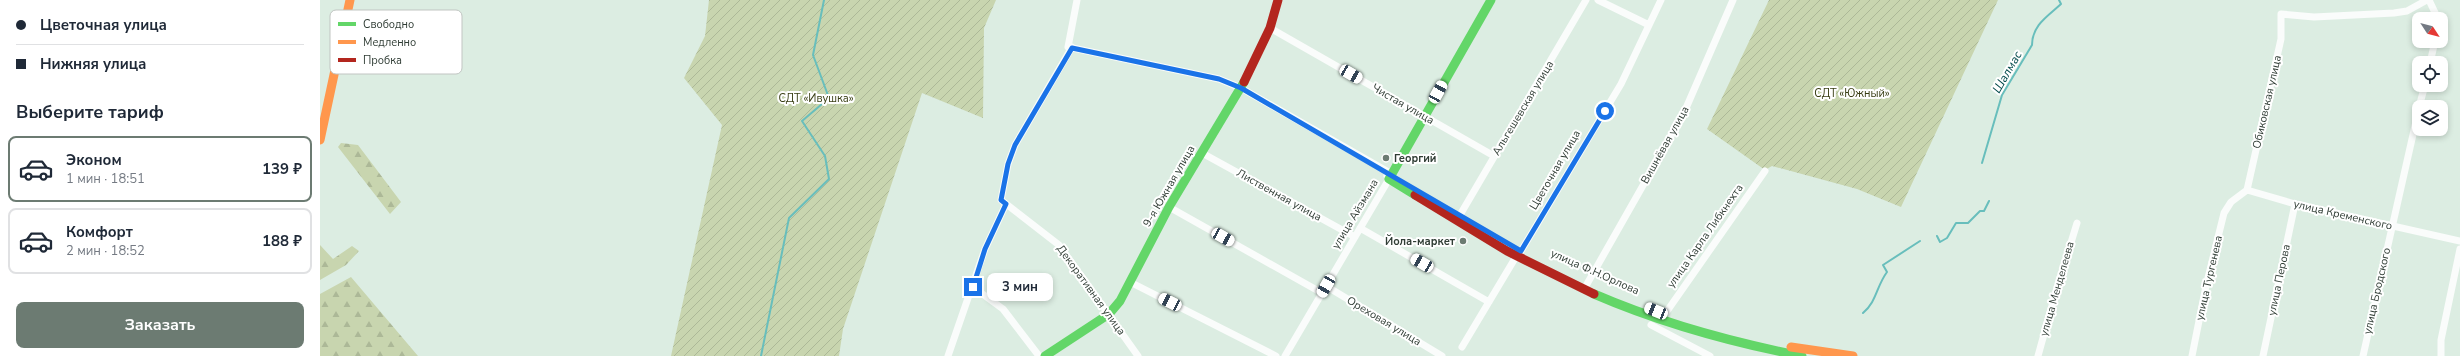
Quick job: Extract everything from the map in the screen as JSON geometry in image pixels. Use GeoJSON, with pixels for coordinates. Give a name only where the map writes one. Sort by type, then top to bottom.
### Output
{"type":"FeatureCollection","features":[{"type":"Feature","properties":{"kind":"street"},"geometry":{"type":"LineString","coordinates":[[348,10],[350,0]]}},
{"type":"Feature","properties":{"kind":"street"},"geometry":{"type":"LineString","coordinates":[[948,356],[1003,202],[1008,164],[1015,145],[1070,47],[1077,0]]}},
{"type":"Feature","properties":{"kind":"street","name":"9-я Южная улица"},"geometry":{"type":"LineString","coordinates":[[1045,356],[1109,314],[1120,301],[1169,207],[1226,110],[1241,88],[1270,28],[1278,0]]}},
{"type":"Feature","properties":{"kind":"street","name":"улица Айзмана"},"geometry":{"type":"LineString","coordinates":[[1286,356],[1491,0]]}},
{"type":"Feature","properties":{"kind":"street","name":"Альгешевская улица"},"geometry":{"type":"LineString","coordinates":[[1460,215],[1494,156],[1528,103],[1586,0]]}},
{"type":"Feature","properties":{"kind":"street"},"geometry":{"type":"LineString","coordinates":[[1598,0],[1649,25]]}},
{"type":"Feature","properties":{"kind":"street","name":"Цветочная улица"},"geometry":{"type":"LineString","coordinates":[[1462,347],[1621,84],[1661,0]]}},
{"type":"Feature","properties":{"kind":"street","name":"Вишнёвая улица"},"geometry":{"type":"LineString","coordinates":[[1587,284],[1683,115],[1733,0]]}},
{"type":"Feature","properties":{"kind":"street"},"geometry":{"type":"LineString","coordinates":[[2428,0],[2434,12]]}},
{"type":"Feature","properties":{"kind":"street","name":"Обиковская улица"},"geometry":{"type":"LineString","coordinates":[[2247,190],[2281,39],[2281,14],[2314,16],[2401,13],[2428,0]]}},
{"type":"Feature","properties":{"kind":"street","name":"Чистая улица"},"geometry":{"type":"LineString","coordinates":[[1270,28],[1494,156]]}},
{"type":"Feature","properties":{"kind":"street"},"geometry":{"type":"LineString","coordinates":[[1070,47],[1219,79],[1241,88],[1389,175]]}},
{"type":"Feature","properties":{"kind":"street"},"geometry":{"type":"LineString","coordinates":[[321,134],[334,74]]}},
{"type":"Feature","properties":{"kind":"street","name":"улица Бродского"},"geometry":{"type":"LineString","coordinates":[[2363,356],[2413,136]]}},
{"type":"Feature","properties":{"kind":"street","name":"Лиственная улица"},"geometry":{"type":"LineString","coordinates":[[1202,152],[1355,237]]}},
{"type":"Feature","properties":{"kind":"street","name":"улица Карла Либкнехта"},"geometry":{"type":"LineString","coordinates":[[1658,318],[1765,171]]}},
{"type":"Feature","properties":{"kind":"street","name":"улица Ф.Н.Орлова"},"geometry":{"type":"LineString","coordinates":[[1389,175],[1519,253],[1584,289],[1658,318],[1724,340],[1802,356]]}},
{"type":"Feature","properties":{"kind":"street","name":"улица Ф.Н.Орлова"},"geometry":{"type":"LineString","coordinates":[[1389,175],[1460,215],[1519,253],[1658,318],[1734,336],[1853,356]]}},
{"type":"Feature","properties":{"kind":"street","name":"улица Тургенева"},"geometry":{"type":"LineString","coordinates":[[2192,356],[2206,286],[2222,220],[2231,202],[2247,190]]}},
{"type":"Feature","properties":{"kind":"street","name":"улица Кременского"},"geometry":{"type":"LineString","coordinates":[[2247,190],[2295,204],[2460,242]]}},
{"type":"Feature","properties":{"kind":"street","name":"Декоративная улица"},"geometry":{"type":"LineString","coordinates":[[1003,202],[1060,245],[1138,356]]}},
{"type":"Feature","properties":{"kind":"street","name":"улица Перова"},"geometry":{"type":"LineString","coordinates":[[2263,356],[2295,204]]}},
{"type":"Feature","properties":{"kind":"street"},"geometry":{"type":"LineString","coordinates":[[1169,207],[1322,293]]}},
{"type":"Feature","properties":{"kind":"street","name":"улица Менделеева"},"geometry":{"type":"LineString","coordinates":[[2038,356],[2077,223]]}},
{"type":"Feature","properties":{"kind":"street"},"geometry":{"type":"LineString","coordinates":[[1360,228],[1489,302]]}},
{"type":"Feature","properties":{"kind":"street"},"geometry":{"type":"LineString","coordinates":[[2441,356],[2441,340],[2460,249]]}},
{"type":"Feature","properties":{"kind":"street"},"geometry":{"type":"LineString","coordinates":[[1130,282],[1276,356]]}},
{"type":"Feature","properties":{"kind":"street","name":"Ореховая улица"},"geometry":{"type":"LineString","coordinates":[[1326,286],[1442,356]]}},
{"type":"Feature","properties":{"kind":"street"},"geometry":{"type":"LineString","coordinates":[[973,287],[1003,309],[1040,356]]}},
{"type":"Feature","properties":{"kind":"street"},"geometry":{"type":"LineString","coordinates":[[1658,318],[1710,356]]}},
{"type":"Feature","properties":{"kind":"green space","name":"СДТ «Ивушка»"},"geometry":{"type":"Polygon","coordinates":[[[709,0],[996,0],[984,28],[983,118],[922,93],[843,329],[839,356],[671,356],[722,125],[684,78],[705,36],[709,0]]]}},
{"type":"Feature","properties":{"kind":"green space","name":"СДТ «Южный»"},"geometry":{"type":"Polygon","coordinates":[[[1769,0],[1998,0],[1901,207],[1857,189],[1772,166],[1765,170],[1707,129],[1769,0]]]}},
{"type":"Feature","properties":{"kind":"green space"},"geometry":{"type":"Polygon","coordinates":[[[341,143],[358,145],[401,202],[390,214],[338,147],[341,143]]]}},
{"type":"Feature","properties":{"kind":"green space"},"geometry":{"type":"Polygon","coordinates":[[[320,245],[333,259],[352,246],[359,251],[346,265],[320,280],[320,245]]]}},
{"type":"Feature","properties":{"kind":"green space"},"geometry":{"type":"Polygon","coordinates":[[[351,277],[418,356],[320,356],[320,294],[351,277]]]}},
{"type":"Feature","properties":{"kind":"waterway"},"geometry":{"type":"LineString","coordinates":[[761,356],[789,218],[829,179],[825,156],[802,121],[829,98],[813,55],[824,0]]}},
{"type":"Feature","properties":{"kind":"waterway","name":"Шалмас"},"geometry":{"type":"LineString","coordinates":[[1982,163],[2002,95],[2032,45],[2038,26],[2061,4],[2059,0]]}},
{"type":"Feature","properties":{"kind":"waterway","name":"Шалмас"},"geometry":{"type":"LineString","coordinates":[[1937,236],[1940,242],[1947,238],[1956,223],[1968,223],[1980,211],[1984,211],[1989,201]]}},
{"type":"Feature","properties":{"kind":"waterway","name":"Шалмас"},"geometry":{"type":"LineString","coordinates":[[1863,313],[1874,299],[1887,272],[1883,265],[1920,241]]}},
{"type":"Feature","properties":{"kind":"traffic: fast"},"geometry":{"type":"LineString","coordinates":[[1415,195],[1389,179],[1491,0]]}},
{"type":"Feature","properties":{"kind":"traffic: fast"},"geometry":{"type":"LineString","coordinates":[[1045,356],[1109,314],[1120,301],[1169,207],[1244,82]]}},
{"type":"Feature","properties":{"kind":"traffic: fast"},"geometry":{"type":"LineString","coordinates":[[1594,294],[1645,314],[1696,331],[1802,356]]}},
{"type":"Feature","properties":{"kind":"traffic: slow"},"geometry":{"type":"LineString","coordinates":[[348,10],[350,0]]}},
{"type":"Feature","properties":{"kind":"traffic: slow"},"geometry":{"type":"LineString","coordinates":[[320,140],[334,74]]}},
{"type":"Feature","properties":{"kind":"traffic: slow"},"geometry":{"type":"LineString","coordinates":[[1791,347],[1853,356]]}},
{"type":"Feature","properties":{"kind":"traffic: jam"},"geometry":{"type":"LineString","coordinates":[[1244,82],[1270,28],[1278,0]]}},
{"type":"Feature","properties":{"kind":"traffic: jam"},"geometry":{"type":"LineString","coordinates":[[1415,195],[1507,251],[1594,294]]}},
{"type":"Feature","properties":{"kind":"place","name":"Георгий"},"geometry":{"type":"Point","coordinates":[1386,158]}},
{"type":"Feature","properties":{"kind":"place","name":"Йола-маркет"},"geometry":{"type":"Point","coordinates":[1463,241]}},
{"type":"Feature","properties":{"kind":"route"},"geometry":{"type":"LineString","coordinates":[[973,287],[993,228],[1006,204],[1001,200],[1008,164],[1015,145],[1072,48],[1219,79],[1241,88],[1385,172],[1392,174],[1521,251],[1526,246],[1605,111]]}}]}
